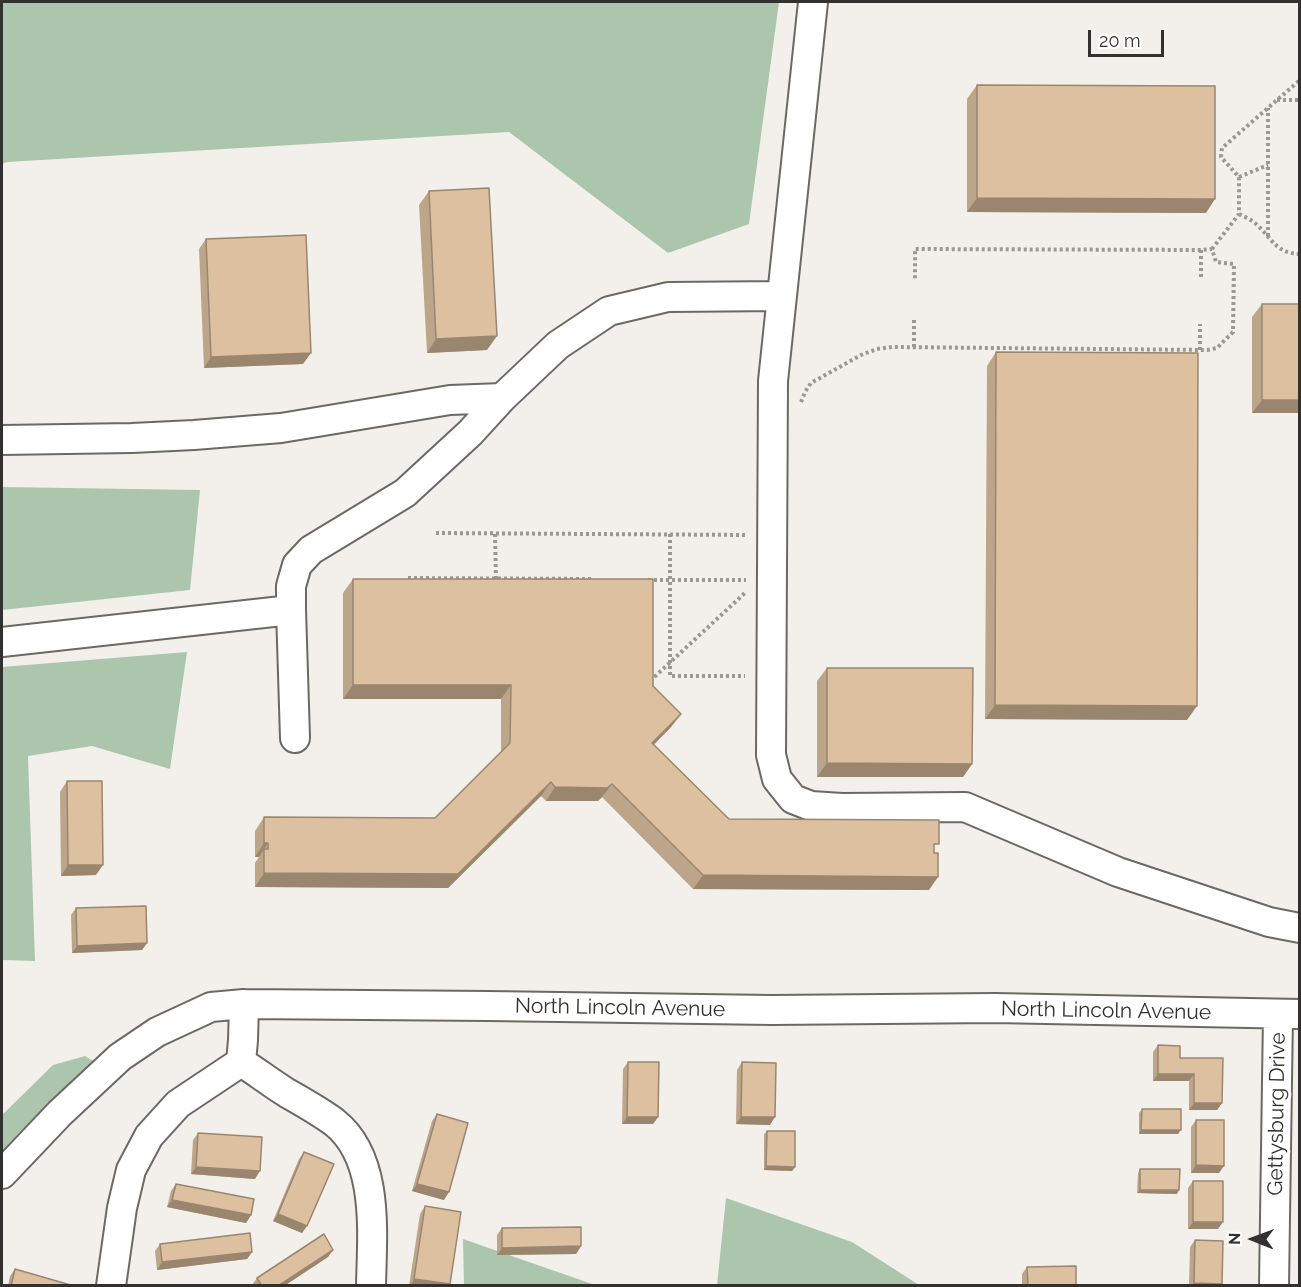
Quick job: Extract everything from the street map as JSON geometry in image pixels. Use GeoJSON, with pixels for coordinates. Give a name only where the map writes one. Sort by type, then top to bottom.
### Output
{"type":"FeatureCollection","features":[{"type":"Feature","properties":{"kind":"street"},"geometry":{"type":"LineString","coordinates":[[813,2],[773,381],[771,755],[777,779],[793,799],[811,807],[965,807],[1118,872],[1269,922],[1299,928]]}},
{"type":"Feature","properties":{"kind":"street"},"geometry":{"type":"LineString","coordinates":[[295,738],[291,586],[297,565],[311,550],[405,493],[470,433],[502,398],[558,345],[609,311],[668,297],[782,296]]}},
{"type":"Feature","properties":{"kind":"street"},"geometry":{"type":"LineString","coordinates":[[2,440],[132,438],[226,433],[281,428],[450,400],[502,398]]}},
{"type":"Feature","properties":{"kind":"street"},"geometry":{"type":"LineString","coordinates":[[2,642],[291,610]]}},
{"type":"Feature","properties":{"kind":"street"},"geometry":{"type":"LineString","coordinates":[[241,1062],[244,1004]]}},
{"type":"Feature","properties":{"kind":"street","name":"North Lincoln Avenue"},"geometry":{"type":"LineString","coordinates":[[2,1174],[60,1113],[120,1057],[157,1032],[211,1007],[244,1004],[772,1010],[995,1008],[1289,1014]]}},
{"type":"Feature","properties":{"kind":"street","name":"Gettysburg Drive"},"geometry":{"type":"LineString","coordinates":[[1274,1286],[1287,1205],[1289,1014]]}},
{"type":"Feature","properties":{"kind":"street"},"geometry":{"type":"LineString","coordinates":[[111,1286],[122,1208],[131,1170],[149,1136],[178,1104],[241,1062]]}},
{"type":"Feature","properties":{"kind":"street"},"geometry":{"type":"LineString","coordinates":[[241,1062],[336,1123],[352,1142],[363,1162],[370,1193],[371,1286]]}},
{"type":"Feature","properties":{"kind":"path"},"geometry":{"type":"LineString","coordinates":[[915,279],[915,249],[1212,249],[1239,214],[1239,177],[1221,157],[1221,148],[1299,80]]}},
{"type":"Feature","properties":{"kind":"path"},"geometry":{"type":"LineString","coordinates":[[1276,100],[1299,100]]}},
{"type":"Feature","properties":{"kind":"path"},"geometry":{"type":"LineString","coordinates":[[1268,107],[1268,236]]}},
{"type":"Feature","properties":{"kind":"path"},"geometry":{"type":"LineString","coordinates":[[1239,177],[1268,165]]}},
{"type":"Feature","properties":{"kind":"path"},"geometry":{"type":"LineString","coordinates":[[1239,214],[1255,223],[1281,250],[1288,254],[1299,254]]}},
{"type":"Feature","properties":{"kind":"path"},"geometry":{"type":"LineString","coordinates":[[805,392],[811,383],[861,355],[877,349],[892,347],[1200,350],[1217,348],[1233,332],[1233,264],[1216,262],[1212,249]]}},
{"type":"Feature","properties":{"kind":"path"},"geometry":{"type":"LineString","coordinates":[[1201,250],[1201,277]]}},
{"type":"Feature","properties":{"kind":"path"},"geometry":{"type":"LineString","coordinates":[[914,319],[914,347]]}},
{"type":"Feature","properties":{"kind":"path"},"geometry":{"type":"LineString","coordinates":[[1200,324],[1200,350]]}},
{"type":"Feature","properties":{"kind":"path"},"geometry":{"type":"LineString","coordinates":[[436,533],[755,535]]}},
{"type":"Feature","properties":{"kind":"path"},"geometry":{"type":"LineString","coordinates":[[495,534],[496,586]]}},
{"type":"Feature","properties":{"kind":"path"},"geometry":{"type":"LineString","coordinates":[[670,534],[670,676],[756,676]]}},
{"type":"Feature","properties":{"kind":"path"},"geometry":{"type":"LineString","coordinates":[[406,589],[406,578],[601,580]]}},
{"type":"Feature","properties":{"kind":"path"},"geometry":{"type":"LineString","coordinates":[[647,580],[755,580]]}},
{"type":"Feature","properties":{"kind":"path"},"geometry":{"type":"LineString","coordinates":[[646,685],[747,591]]}},
{"type":"Feature","properties":{"kind":"green space"},"geometry":{"type":"Polygon","coordinates":[[[2,2],[779,2],[749,224],[668,253],[509,132],[2,164],[2,2]]]}},
{"type":"Feature","properties":{"kind":"green space"},"geometry":{"type":"Polygon","coordinates":[[[2,487],[200,490],[190,590],[2,610],[2,487]]]}},
{"type":"Feature","properties":{"kind":"green space"},"geometry":{"type":"Polygon","coordinates":[[[187,652],[170,769],[92,746],[28,756],[35,961],[2,960],[2,667],[187,652]]]}},
{"type":"Feature","properties":{"kind":"green space"},"geometry":{"type":"Polygon","coordinates":[[[85,1056],[95,1062],[20,1132],[2,1152],[2,1115],[53,1065],[85,1056]]]}},
{"type":"Feature","properties":{"kind":"green space"},"geometry":{"type":"Polygon","coordinates":[[[726,1198],[852,1242],[919,1285],[717,1285],[726,1198]]]}},
{"type":"Feature","properties":{"kind":"green space"},"geometry":{"type":"Polygon","coordinates":[[[463,1239],[595,1285],[464,1285],[463,1239]]]}},
{"type":"Feature","properties":{"kind":"building"},"geometry":{"type":"Polygon","coordinates":[[[977,85],[1215,86],[1215,199],[977,198],[977,85]]]}},
{"type":"Feature","properties":{"kind":"building"},"geometry":{"type":"Polygon","coordinates":[[[489,188],[497,336],[436,339],[429,191],[489,188]]]}},
{"type":"Feature","properties":{"kind":"building"},"geometry":{"type":"Polygon","coordinates":[[[306,235],[311,353],[211,357],[206,239],[306,235]]]}},
{"type":"Feature","properties":{"kind":"building"},"geometry":{"type":"Polygon","coordinates":[[[1262,304],[1299,304],[1299,400],[1262,400],[1262,304]]]}},
{"type":"Feature","properties":{"kind":"building"},"geometry":{"type":"Polygon","coordinates":[[[996,352],[1198,353],[1197,706],[995,705],[996,352]]]}},
{"type":"Feature","properties":{"kind":"building"},"geometry":{"type":"Polygon","coordinates":[[[353,579],[653,579],[653,686],[681,714],[652,743],[729,819],[939,820],[939,844],[934,844],[934,853],[938,853],[938,877],[703,875],[612,784],[607,788],[555,787],[551,782],[458,874],[264,873],[264,849],[268,849],[268,843],[264,843],[264,817],[435,818],[510,743],[511,685],[353,685],[353,579]]]}},
{"type":"Feature","properties":{"kind":"building"},"geometry":{"type":"Polygon","coordinates":[[[827,668],[973,668],[972,764],[827,763],[827,668]]]}},
{"type":"Feature","properties":{"kind":"building"},"geometry":{"type":"Polygon","coordinates":[[[67,781],[102,781],[103,865],[68,865],[67,781]]]}},
{"type":"Feature","properties":{"kind":"building"},"geometry":{"type":"Polygon","coordinates":[[[146,906],[147,943],[77,946],[76,908],[146,906]]]}},
{"type":"Feature","properties":{"kind":"building"},"geometry":{"type":"Polygon","coordinates":[[[1158,1045],[1180,1046],[1180,1058],[1223,1058],[1222,1103],[1194,1103],[1194,1074],[1158,1074],[1158,1045]]]}},
{"type":"Feature","properties":{"kind":"building"},"geometry":{"type":"Polygon","coordinates":[[[628,1062],[659,1062],[658,1117],[627,1117],[628,1062]]]}},
{"type":"Feature","properties":{"kind":"building"},"geometry":{"type":"Polygon","coordinates":[[[742,1062],[776,1063],[775,1117],[741,1117],[742,1062]]]}},
{"type":"Feature","properties":{"kind":"building"},"geometry":{"type":"Polygon","coordinates":[[[1142,1109],[1181,1109],[1181,1130],[1141,1130],[1142,1109]]]}},
{"type":"Feature","properties":{"kind":"building"},"geometry":{"type":"Polygon","coordinates":[[[437,1114],[468,1123],[449,1192],[417,1184],[437,1114]]]}},
{"type":"Feature","properties":{"kind":"building"},"geometry":{"type":"Polygon","coordinates":[[[1196,1120],[1224,1120],[1224,1166],[1196,1165],[1196,1120]]]}},
{"type":"Feature","properties":{"kind":"building"},"geometry":{"type":"Polygon","coordinates":[[[767,1131],[795,1131],[795,1167],[766,1166],[767,1131]]]}},
{"type":"Feature","properties":{"kind":"building"},"geometry":{"type":"Polygon","coordinates":[[[198,1133],[262,1137],[260,1171],[196,1167],[198,1133]]]}},
{"type":"Feature","properties":{"kind":"building"},"geometry":{"type":"Polygon","coordinates":[[[304,1152],[334,1164],[307,1226],[278,1214],[304,1152]]]}},
{"type":"Feature","properties":{"kind":"building"},"geometry":{"type":"Polygon","coordinates":[[[1140,1169],[1180,1169],[1179,1190],[1140,1190],[1140,1169]]]}},
{"type":"Feature","properties":{"kind":"building"},"geometry":{"type":"Polygon","coordinates":[[[1193,1181],[1223,1181],[1223,1222],[1193,1222],[1193,1181]]]}},
{"type":"Feature","properties":{"kind":"building"},"geometry":{"type":"Polygon","coordinates":[[[176,1184],[254,1199],[251,1215],[172,1200],[176,1184]]]}},
{"type":"Feature","properties":{"kind":"building"},"geometry":{"type":"Polygon","coordinates":[[[425,1206],[461,1212],[450,1284],[414,1279],[425,1206]]]}},
{"type":"Feature","properties":{"kind":"building"},"geometry":{"type":"Polygon","coordinates":[[[581,1227],[581,1246],[502,1248],[502,1228],[581,1227]]]}},
{"type":"Feature","properties":{"kind":"building"},"geometry":{"type":"Polygon","coordinates":[[[250,1233],[252,1252],[162,1262],[160,1244],[250,1233]]]}},
{"type":"Feature","properties":{"kind":"building"},"geometry":{"type":"Polygon","coordinates":[[[324,1234],[333,1250],[278,1286],[262,1286],[257,1278],[324,1234]]]}},
{"type":"Feature","properties":{"kind":"building"},"geometry":{"type":"Polygon","coordinates":[[[1195,1240],[1223,1241],[1222,1284],[1194,1283],[1195,1240]]]}},
{"type":"Feature","properties":{"kind":"building"},"geometry":{"type":"Polygon","coordinates":[[[1076,1266],[1076,1286],[1028,1286],[1027,1267],[1076,1266]]]}},
{"type":"Feature","properties":{"kind":"building"},"geometry":{"type":"Polygon","coordinates":[[[15,1269],[74,1286],[11,1286],[15,1269]]]}}]}
